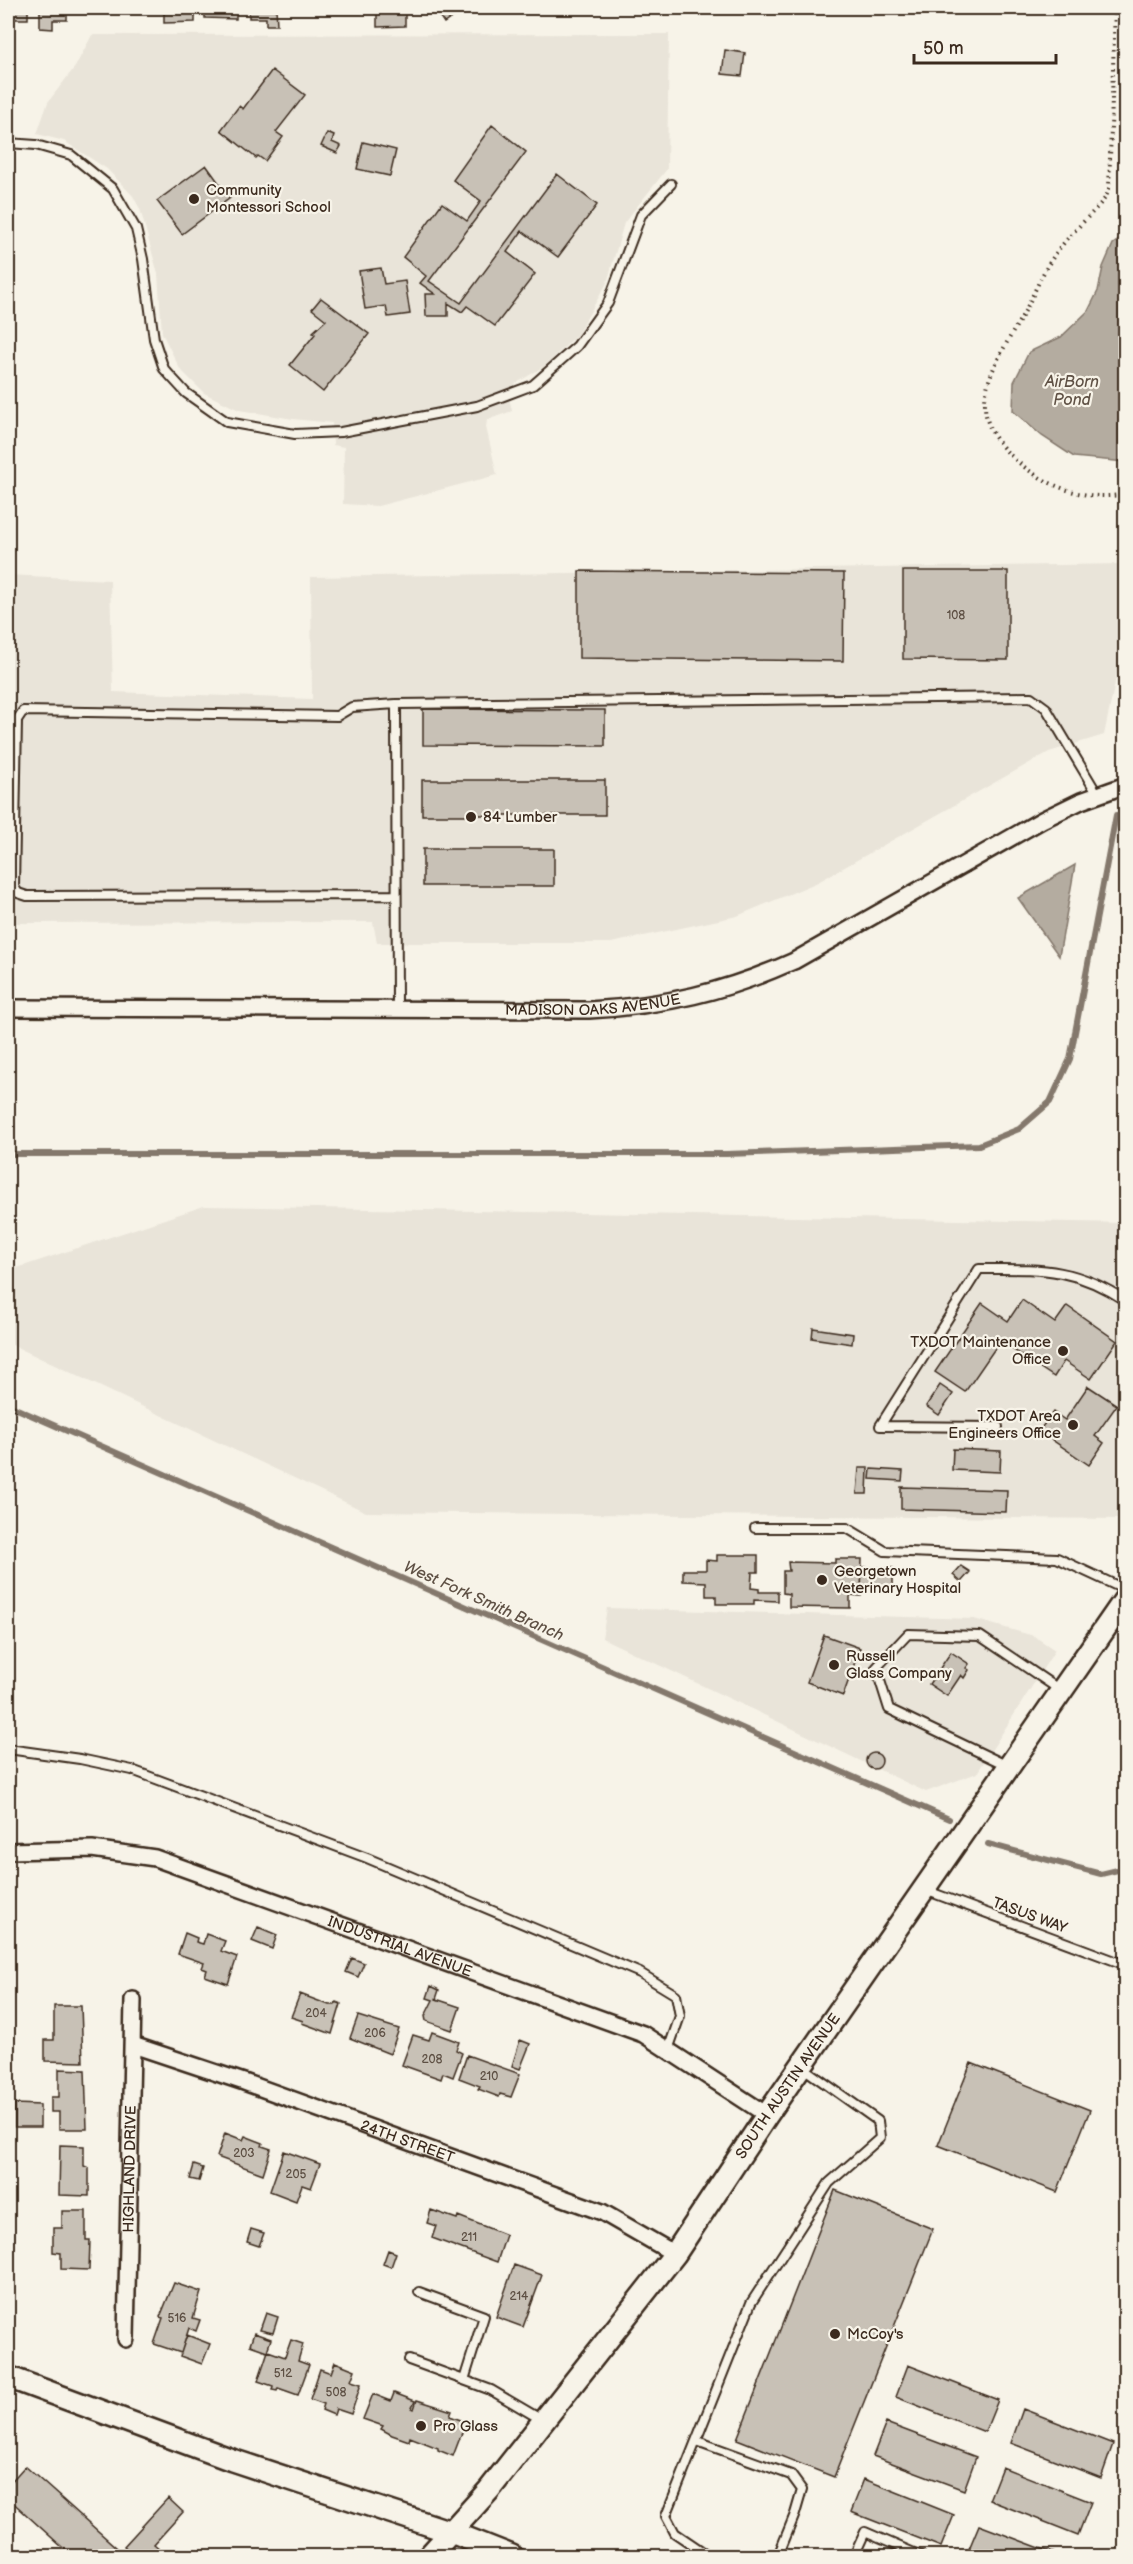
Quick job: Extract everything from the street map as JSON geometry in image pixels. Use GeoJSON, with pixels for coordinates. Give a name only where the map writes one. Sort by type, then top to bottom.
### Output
{"type":"FeatureCollection","features":[{"type":"Feature","properties":{"kind":"main road","name":"SOUTH AUSTIN AVENUE"},"geometry":{"type":"LineString","coordinates":[[429,2556],[487,2493],[675,2254],[767,2115],[925,1890],[1125,1598]]}},
{"type":"Feature","properties":{"kind":"main road"},"geometry":{"type":"LineString","coordinates":[[8,2378],[232,2460],[451,2532],[512,2556]]}},
{"type":"Feature","properties":{"kind":"street","name":"MADISON OAKS AVENUE"},"geometry":{"type":"LineString","coordinates":[[8,1008],[397,1010],[622,1008],[675,1001],[756,978],[794,961],[1042,820],[1125,785]]}},
{"type":"Feature","properties":{"kind":"street","name":"INDUSTRIAL AVENUE"},"geometry":{"type":"LineString","coordinates":[[8,1851],[92,1849],[155,1858],[643,2034],[767,2115]]}},
{"type":"Feature","properties":{"kind":"street","name":"HIGHLAND DRIVE"},"geometry":{"type":"LineString","coordinates":[[126,2339],[133,2000]]}},
{"type":"Feature","properties":{"kind":"street","name":"24TH STREET"},"geometry":{"type":"LineString","coordinates":[[132,2044],[244,2082],[602,2212],[675,2254]]}},
{"type":"Feature","properties":{"kind":"lane"},"geometry":{"type":"LineString","coordinates":[[8,143],[36,145],[71,155],[113,189],[136,229],[143,259],[154,339],[164,369],[186,393],[227,422],[295,434],[341,432],[477,406],[533,385],[577,346],[608,303],[642,215],[671,184]]}},
{"type":"Feature","properties":{"kind":"lane"},"geometry":{"type":"LineString","coordinates":[[396,895],[27,896],[18,893],[14,887],[17,720],[23,711],[337,716],[352,706],[396,704],[1031,697],[1046,708],[1098,795]]}},
{"type":"Feature","properties":{"kind":"lane"},"geometry":{"type":"LineString","coordinates":[[396,704],[397,1010]]}},
{"type":"Feature","properties":{"kind":"lane"},"geometry":{"type":"LineString","coordinates":[[999,1427],[880,1426],[979,1269],[1041,1269],[1085,1278],[1103,1286],[1125,1301]]}},
{"type":"Feature","properties":{"kind":"lane"},"geometry":{"type":"LineString","coordinates":[[755,1527],[847,1528],[885,1551],[1057,1558],[1125,1590]]}},
{"type":"Feature","properties":{"kind":"lane"},"geometry":{"type":"LineString","coordinates":[[1009,1767],[889,1709],[876,1668],[908,1634],[980,1636],[1062,1692]]}},
{"type":"Feature","properties":{"kind":"lane"},"geometry":{"type":"LineString","coordinates":[[8,1749],[80,1759],[132,1770],[367,1858],[640,1973],[676,1995],[680,2016],[668,2050]]}},
{"type":"Feature","properties":{"kind":"lane","name":"TASUS WAY"},"geometry":{"type":"LineString","coordinates":[[925,1890],[1125,1965]]}},
{"type":"Feature","properties":{"kind":"lane"},"geometry":{"type":"LineString","coordinates":[[709,2556],[675,2533],[666,2516],[751,2303],[829,2183],[880,2138],[878,2121],[801,2066]]}},
{"type":"Feature","properties":{"kind":"lane"},"geometry":{"type":"LineString","coordinates":[[419,2292],[484,2316],[464,2380]]}},
{"type":"Feature","properties":{"kind":"lane"},"geometry":{"type":"LineString","coordinates":[[409,2360],[508,2398],[544,2421]]}},
{"type":"Feature","properties":{"kind":"lane"},"geometry":{"type":"LineString","coordinates":[[697,2441],[791,2475],[802,2490],[778,2556]]}},
{"type":"Feature","properties":{"kind":"lane"},"geometry":{"type":"LineString","coordinates":[[854,2556],[865,2532],[921,2556]]}},
{"type":"Feature","properties":{"kind":"path"},"geometry":{"type":"LineString","coordinates":[[1115,8],[1109,188],[1098,207],[1052,258],[1002,348],[991,371],[986,394],[985,415],[990,430],[1000,444],[1035,475],[1075,494],[1098,496],[1125,494]]}},
{"type":"Feature","properties":{"kind":"shaded area","name":"Community Montessori School"},"geometry":{"type":"Polygon","coordinates":[[[669,34],[667,169],[624,223],[607,283],[577,335],[546,365],[507,389],[512,411],[487,420],[486,427],[497,475],[378,506],[343,504],[344,447],[333,445],[332,423],[239,410],[204,393],[180,369],[162,333],[158,274],[140,209],[133,196],[107,169],[64,141],[37,134],[48,102],[75,67],[92,35],[669,34]]]}},
{"type":"Feature","properties":{"kind":"shaded area","name":"84 Lumber"},"geometry":{"type":"Polygon","coordinates":[[[1125,564],[1125,635],[1104,735],[1049,752],[818,882],[737,916],[611,943],[377,943],[373,922],[8,923],[8,575],[110,580],[113,692],[312,699],[311,577],[1125,564]]]}},
{"type":"Feature","properties":{"kind":"shaded area"},"geometry":{"type":"Polygon","coordinates":[[[204,1206],[1125,1223],[1125,1519],[366,1512],[8,1343],[8,1271],[204,1206]]]}},
{"type":"Feature","properties":{"kind":"shaded area","name":"Russell Glass Company"},"geometry":{"type":"Polygon","coordinates":[[[607,1608],[974,1619],[1034,1636],[1055,1650],[977,1773],[926,1792],[602,1638],[607,1608]]]}},
{"type":"Feature","properties":{"kind":"water","name":"AirBorn Pond"},"geometry":{"type":"Polygon","coordinates":[[[1125,236],[1125,462],[1074,457],[1042,436],[1013,411],[1014,382],[1029,352],[1061,337],[1088,311],[1098,291],[1103,267],[1113,244],[1125,236]]]}},
{"type":"Feature","properties":{"kind":"water"},"geometry":{"type":"Polygon","coordinates":[[[1075,865],[1059,956],[1018,898],[1075,865]]]}},
{"type":"Feature","properties":{"kind":"building"},"geometry":{"type":"Polygon","coordinates":[[[8,8],[28,8],[28,19],[14,19],[14,11],[8,11],[8,8]]]}},
{"type":"Feature","properties":{"kind":"building"},"geometry":{"type":"Polygon","coordinates":[[[40,8],[67,8],[67,20],[53,20],[53,29],[40,28],[40,8]]]}},
{"type":"Feature","properties":{"kind":"building"},"geometry":{"type":"Polygon","coordinates":[[[123,8],[151,8],[151,12],[123,11],[123,8]]]}},
{"type":"Feature","properties":{"kind":"building"},"geometry":{"type":"Polygon","coordinates":[[[164,8],[195,8],[195,22],[164,23],[164,8]]]}},
{"type":"Feature","properties":{"kind":"building"},"geometry":{"type":"Polygon","coordinates":[[[205,8],[236,8],[236,19],[205,18],[205,8]]]}},
{"type":"Feature","properties":{"kind":"building"},"geometry":{"type":"Polygon","coordinates":[[[249,8],[276,8],[277,25],[266,25],[266,18],[249,18],[249,8]]]}},
{"type":"Feature","properties":{"kind":"building"},"geometry":{"type":"Polygon","coordinates":[[[334,8],[361,8],[361,13],[334,13],[334,8]]]}},
{"type":"Feature","properties":{"kind":"building"},"geometry":{"type":"Polygon","coordinates":[[[377,8],[405,8],[405,26],[377,27],[377,8]]]}},
{"type":"Feature","properties":{"kind":"building"},"geometry":{"type":"Polygon","coordinates":[[[434,8],[474,9],[462,17],[459,13],[444,23],[434,8]]]}},
{"type":"Feature","properties":{"kind":"building"},"geometry":{"type":"Polygon","coordinates":[[[725,50],[745,53],[742,76],[722,74],[725,50]]]}},
{"type":"Feature","properties":{"kind":"building"},"geometry":{"type":"Polygon","coordinates":[[[272,70],[305,95],[276,132],[283,137],[265,161],[258,156],[256,158],[221,130],[239,106],[243,109],[272,70]]]}},
{"type":"Feature","properties":{"kind":"building"},"geometry":{"type":"Polygon","coordinates":[[[492,125],[526,152],[429,281],[461,303],[557,174],[597,205],[558,257],[522,231],[507,252],[535,274],[495,326],[467,306],[462,312],[448,303],[448,316],[426,316],[425,294],[435,294],[420,283],[426,276],[403,257],[442,203],[467,221],[481,201],[453,180],[492,125]]]}},
{"type":"Feature","properties":{"kind":"building"},"geometry":{"type":"Polygon","coordinates":[[[327,133],[334,136],[332,142],[341,146],[337,153],[321,146],[327,133]]]}},
{"type":"Feature","properties":{"kind":"building"},"geometry":{"type":"Polygon","coordinates":[[[363,142],[396,150],[390,176],[357,169],[363,142]]]}},
{"type":"Feature","properties":{"kind":"building","name":"Community Montessori School"},"geometry":{"type":"Polygon","coordinates":[[[206,165],[230,198],[182,234],[157,201],[206,165]]]}},
{"type":"Feature","properties":{"kind":"building"},"geometry":{"type":"Polygon","coordinates":[[[381,268],[384,284],[405,281],[410,314],[388,317],[386,306],[365,309],[359,271],[381,268]]]}},
{"type":"Feature","properties":{"kind":"building"},"geometry":{"type":"Polygon","coordinates":[[[321,298],[369,334],[323,392],[290,365],[315,334],[313,332],[326,320],[312,309],[321,298]]]}},
{"type":"Feature","properties":{"kind":"building"},"geometry":{"type":"Polygon","coordinates":[[[579,571],[844,573],[843,661],[579,658],[579,571]]]}},
{"type":"Feature","properties":{"kind":"building"},"geometry":{"type":"Polygon","coordinates":[[[903,571],[1008,571],[1008,660],[903,659],[903,571]]]}},
{"type":"Feature","properties":{"kind":"building"},"geometry":{"type":"Polygon","coordinates":[[[423,709],[605,710],[605,746],[423,745],[423,709]]]}},
{"type":"Feature","properties":{"kind":"building"},"geometry":{"type":"Polygon","coordinates":[[[422,780],[605,780],[605,815],[422,815],[422,780]]]}},
{"type":"Feature","properties":{"kind":"building"},"geometry":{"type":"Polygon","coordinates":[[[423,849],[554,849],[554,886],[423,886],[423,849]]]}},
{"type":"Feature","properties":{"kind":"building","name":"TXDOT Maintenance Office"},"geometry":{"type":"Polygon","coordinates":[[[1022,1300],[1055,1323],[1067,1306],[1117,1341],[1091,1379],[1064,1361],[1054,1377],[1000,1341],[965,1392],[935,1372],[982,1303],[1008,1321],[1022,1300]]]}},
{"type":"Feature","properties":{"kind":"building"},"geometry":{"type":"Polygon","coordinates":[[[813,1328],[853,1334],[852,1344],[812,1338],[813,1328]]]}},
{"type":"Feature","properties":{"kind":"building"},"geometry":{"type":"Polygon","coordinates":[[[940,1385],[953,1394],[939,1415],[926,1406],[940,1385]]]}},
{"type":"Feature","properties":{"kind":"building","name":"TXDOT Area Engineers Office"},"geometry":{"type":"Polygon","coordinates":[[[1088,1386],[1117,1405],[1095,1436],[1104,1443],[1089,1465],[1039,1431],[1053,1412],[1065,1420],[1088,1386]]]}},
{"type":"Feature","properties":{"kind":"building"},"geometry":{"type":"Polygon","coordinates":[[[953,1449],[1001,1451],[1000,1472],[952,1470],[953,1449]]]}},
{"type":"Feature","properties":{"kind":"building"},"geometry":{"type":"Polygon","coordinates":[[[859,1468],[868,1468],[867,1494],[857,1494],[859,1468]]]}},
{"type":"Feature","properties":{"kind":"building"},"geometry":{"type":"Polygon","coordinates":[[[871,1469],[903,1471],[902,1481],[870,1479],[871,1469]]]}},
{"type":"Feature","properties":{"kind":"building"},"geometry":{"type":"Polygon","coordinates":[[[901,1487],[1007,1490],[1006,1512],[901,1509],[901,1487]]]}},
{"type":"Feature","properties":{"kind":"building"},"geometry":{"type":"Polygon","coordinates":[[[717,1555],[758,1555],[758,1572],[752,1572],[751,1588],[759,1589],[759,1592],[778,1592],[778,1601],[754,1600],[754,1604],[716,1604],[716,1596],[706,1596],[706,1582],[683,1581],[683,1570],[706,1570],[706,1560],[717,1561],[717,1555]]]}},
{"type":"Feature","properties":{"kind":"building","name":"Georgetown Veterinary Hospital"},"geometry":{"type":"Polygon","coordinates":[[[835,1559],[862,1559],[861,1596],[850,1595],[850,1608],[789,1607],[789,1594],[783,1593],[783,1571],[789,1571],[788,1562],[835,1563],[835,1559]]]}},
{"type":"Feature","properties":{"kind":"building"},"geometry":{"type":"Polygon","coordinates":[[[961,1566],[970,1572],[961,1582],[953,1575],[961,1566]]]}},
{"type":"Feature","properties":{"kind":"building"},"geometry":{"type":"Polygon","coordinates":[[[862,1567],[893,1568],[893,1589],[861,1588],[862,1567]]]}},
{"type":"Feature","properties":{"kind":"building","name":"Russell Glass Company"},"geometry":{"type":"Polygon","coordinates":[[[824,1635],[860,1648],[843,1696],[807,1682],[824,1635]]]}},
{"type":"Feature","properties":{"kind":"building"},"geometry":{"type":"Polygon","coordinates":[[[951,1652],[969,1664],[966,1668],[969,1670],[964,1678],[961,1675],[947,1696],[929,1684],[951,1652]]]}},
{"type":"Feature","properties":{"kind":"building"},"geometry":{"type":"Polygon","coordinates":[[[871,1753],[877,1753],[882,1761],[880,1767],[871,1769],[866,1764],[866,1758],[871,1753]]]}},
{"type":"Feature","properties":{"kind":"building"},"geometry":{"type":"Polygon","coordinates":[[[258,1927],[277,1935],[272,1949],[252,1941],[258,1927]]]}},
{"type":"Feature","properties":{"kind":"building"},"geometry":{"type":"Polygon","coordinates":[[[185,1933],[197,1938],[196,1942],[203,1944],[206,1934],[225,1941],[221,1951],[237,1957],[228,1984],[205,1976],[207,1970],[202,1968],[204,1963],[178,1954],[185,1933]]]}},
{"type":"Feature","properties":{"kind":"building"},"geometry":{"type":"Polygon","coordinates":[[[352,1958],[364,1963],[358,1977],[346,1972],[352,1958]]]}},
{"type":"Feature","properties":{"kind":"building"},"geometry":{"type":"Polygon","coordinates":[[[431,1986],[439,1990],[436,1999],[460,2007],[452,2030],[426,2021],[425,2016],[433,2000],[427,1998],[431,1986]]]}},
{"type":"Feature","properties":{"kind":"building"},"geometry":{"type":"Polygon","coordinates":[[[300,1994],[329,2005],[335,2005],[336,2002],[341,2004],[332,2034],[291,2017],[300,1994]]]}},
{"type":"Feature","properties":{"kind":"building"},"geometry":{"type":"Polygon","coordinates":[[[54,2006],[81,2006],[83,2062],[45,2061],[45,2040],[54,2040],[54,2006]]]}},
{"type":"Feature","properties":{"kind":"building"},"geometry":{"type":"Polygon","coordinates":[[[358,2016],[399,2029],[390,2054],[350,2038],[358,2016]]]}},
{"type":"Feature","properties":{"kind":"building"},"geometry":{"type":"Polygon","coordinates":[[[432,2032],[459,2042],[456,2050],[462,2053],[453,2077],[443,2073],[441,2079],[402,2065],[413,2035],[429,2040],[432,2032]]]}},
{"type":"Feature","properties":{"kind":"building"},"geometry":{"type":"Polygon","coordinates":[[[520,2040],[530,2044],[520,2069],[512,2066],[520,2040]]]}},
{"type":"Feature","properties":{"kind":"building"},"geometry":{"type":"Polygon","coordinates":[[[8,2042],[13,2042],[13,2060],[8,2060],[8,2042]]]}},
{"type":"Feature","properties":{"kind":"building"},"geometry":{"type":"Polygon","coordinates":[[[467,2055],[520,2074],[511,2097],[500,2094],[499,2097],[459,2078],[467,2055]]]}},
{"type":"Feature","properties":{"kind":"building"},"geometry":{"type":"Polygon","coordinates":[[[971,2063],[1090,2110],[1057,2192],[938,2145],[971,2063]]]}},
{"type":"Feature","properties":{"kind":"building"},"geometry":{"type":"Polygon","coordinates":[[[59,2069],[85,2070],[87,2129],[59,2129],[59,2112],[51,2112],[51,2097],[59,2097],[59,2069]]]}},
{"type":"Feature","properties":{"kind":"building"},"geometry":{"type":"Polygon","coordinates":[[[15,2104],[40,2105],[40,2127],[15,2127],[15,2104]]]}},
{"type":"Feature","properties":{"kind":"building"},"geometry":{"type":"Polygon","coordinates":[[[225,2133],[243,2140],[245,2136],[271,2149],[263,2174],[217,2157],[225,2133]]]}},
{"type":"Feature","properties":{"kind":"building"},"geometry":{"type":"Polygon","coordinates":[[[60,2145],[84,2146],[84,2166],[89,2168],[89,2196],[59,2195],[60,2145]]]}},
{"type":"Feature","properties":{"kind":"building"},"geometry":{"type":"Polygon","coordinates":[[[284,2151],[320,2164],[311,2188],[302,2185],[296,2201],[270,2191],[284,2151]]]}},
{"type":"Feature","properties":{"kind":"building"},"geometry":{"type":"Polygon","coordinates":[[[194,2165],[203,2168],[199,2181],[190,2179],[194,2165]]]}},
{"type":"Feature","properties":{"kind":"building","name":"McCoy's"},"geometry":{"type":"Polygon","coordinates":[[[835,2190],[933,2229],[834,2477],[737,2439],[835,2190]]]}},
{"type":"Feature","properties":{"kind":"building"},"geometry":{"type":"Polygon","coordinates":[[[431,2210],[457,2219],[458,2216],[506,2235],[497,2262],[432,2238],[436,2226],[427,2223],[431,2210]]]}},
{"type":"Feature","properties":{"kind":"building"},"geometry":{"type":"Polygon","coordinates":[[[62,2211],[86,2211],[86,2240],[90,2240],[89,2270],[61,2269],[61,2253],[53,2252],[53,2228],[62,2228],[62,2211]]]}},
{"type":"Feature","properties":{"kind":"building"},"geometry":{"type":"Polygon","coordinates":[[[251,2229],[264,2233],[259,2246],[247,2242],[251,2229]]]}},
{"type":"Feature","properties":{"kind":"building"},"geometry":{"type":"Polygon","coordinates":[[[388,2250],[396,2253],[391,2267],[383,2264],[388,2250]]]}},
{"type":"Feature","properties":{"kind":"building"},"geometry":{"type":"Polygon","coordinates":[[[514,2265],[542,2275],[523,2327],[496,2317],[514,2265]]]}},
{"type":"Feature","properties":{"kind":"building"},"geometry":{"type":"Polygon","coordinates":[[[174,2283],[201,2292],[193,2318],[200,2320],[196,2331],[189,2328],[181,2353],[154,2344],[163,2318],[160,2317],[174,2283]]]}},
{"type":"Feature","properties":{"kind":"building"},"geometry":{"type":"Polygon","coordinates":[[[266,2313],[278,2317],[273,2333],[260,2330],[266,2313]]]}},
{"type":"Feature","properties":{"kind":"building"},"geometry":{"type":"Polygon","coordinates":[[[254,2333],[271,2339],[267,2351],[250,2345],[254,2333]]]}},
{"type":"Feature","properties":{"kind":"building"},"geometry":{"type":"Polygon","coordinates":[[[187,2335],[210,2344],[202,2364],[180,2356],[187,2335]]]}},
{"type":"Feature","properties":{"kind":"building"},"geometry":{"type":"Polygon","coordinates":[[[291,2340],[303,2344],[298,2361],[309,2365],[298,2395],[278,2388],[277,2391],[272,2390],[273,2386],[258,2381],[268,2351],[285,2357],[291,2340]]]}},
{"type":"Feature","properties":{"kind":"building"},"geometry":{"type":"Polygon","coordinates":[[[335,2362],[355,2370],[351,2381],[361,2384],[351,2414],[336,2409],[334,2415],[322,2410],[324,2404],[310,2399],[320,2369],[331,2373],[335,2362]]]}},
{"type":"Feature","properties":{"kind":"building"},"geometry":{"type":"Polygon","coordinates":[[[908,2365],[998,2400],[985,2432],[896,2397],[908,2365]]]}},
{"type":"Feature","properties":{"kind":"building"},"geometry":{"type":"Polygon","coordinates":[[[394,2393],[415,2401],[412,2408],[414,2409],[417,2400],[452,2411],[450,2416],[466,2422],[453,2456],[410,2437],[409,2441],[392,2435],[381,2429],[383,2426],[363,2419],[373,2394],[391,2401],[394,2393]]]}},
{"type":"Feature","properties":{"kind":"building"},"geometry":{"type":"Polygon","coordinates":[[[1023,2409],[1113,2444],[1101,2478],[1011,2443],[1023,2409]]]}},
{"type":"Feature","properties":{"kind":"building"},"geometry":{"type":"Polygon","coordinates":[[[886,2423],[976,2457],[964,2490],[873,2456],[886,2423]]]}},
{"type":"Feature","properties":{"kind":"building"},"geometry":{"type":"Polygon","coordinates":[[[25,2466],[126,2556],[72,2556],[8,2498],[8,2485],[25,2466]]]}},
{"type":"Feature","properties":{"kind":"building"},"geometry":{"type":"Polygon","coordinates":[[[1002,2467],[1091,2502],[1078,2535],[989,2500],[1002,2467]]]}},
{"type":"Feature","properties":{"kind":"building"},"geometry":{"type":"Polygon","coordinates":[[[864,2479],[954,2515],[941,2547],[851,2512],[864,2479]]]}},
{"type":"Feature","properties":{"kind":"building"},"geometry":{"type":"Polygon","coordinates":[[[168,2498],[183,2512],[154,2544],[168,2556],[135,2556],[124,2546],[168,2498]]]}},
{"type":"Feature","properties":{"kind":"building"},"geometry":{"type":"Polygon","coordinates":[[[979,2525],[1061,2556],[966,2556],[979,2525]]]}},
{"type":"Feature","properties":{"kind":"building"},"geometry":{"type":"Polygon","coordinates":[[[8,2544],[26,2556],[8,2556],[8,2544]]]}},
{"type":"Feature","properties":{"kind":"waterway"},"geometry":{"type":"LineString","coordinates":[[8,1154],[726,1154],[979,1145],[1019,1129],[1050,1102],[1070,1059],[1116,815]]}},
{"type":"Feature","properties":{"kind":"waterway","name":"West Fork Smith Branch"},"geometry":{"type":"LineString","coordinates":[[8,1405],[949,1819]]}},
{"type":"Feature","properties":{"kind":"waterway","name":"West Fork Smith Branch"},"geometry":{"type":"LineString","coordinates":[[988,1844],[1101,1874],[1126,1868]]}},
{"type":"Feature","properties":{"kind":"place","name":"Community Montessori School"},"geometry":{"type":"Point","coordinates":[194,199]}},
{"type":"Feature","properties":{"kind":"place","name":"84 Lumber"},"geometry":{"type":"Point","coordinates":[471,817]}},
{"type":"Feature","properties":{"kind":"place","name":"TXDOT Maintenance Office"},"geometry":{"type":"Point","coordinates":[1063,1351]}},
{"type":"Feature","properties":{"kind":"place","name":"TXDOT Area Engineers Office"},"geometry":{"type":"Point","coordinates":[1073,1425]}},
{"type":"Feature","properties":{"kind":"place","name":"Georgetown Veterinary Hospital"},"geometry":{"type":"Point","coordinates":[822,1580]}},
{"type":"Feature","properties":{"kind":"place","name":"Russell Glass Company"},"geometry":{"type":"Point","coordinates":[834,1665]}},
{"type":"Feature","properties":{"kind":"place","name":"McCoy's"},"geometry":{"type":"Point","coordinates":[835,2334]}},
{"type":"Feature","properties":{"kind":"place","name":"Pro Glass"},"geometry":{"type":"Point","coordinates":[421,2426]}}]}
